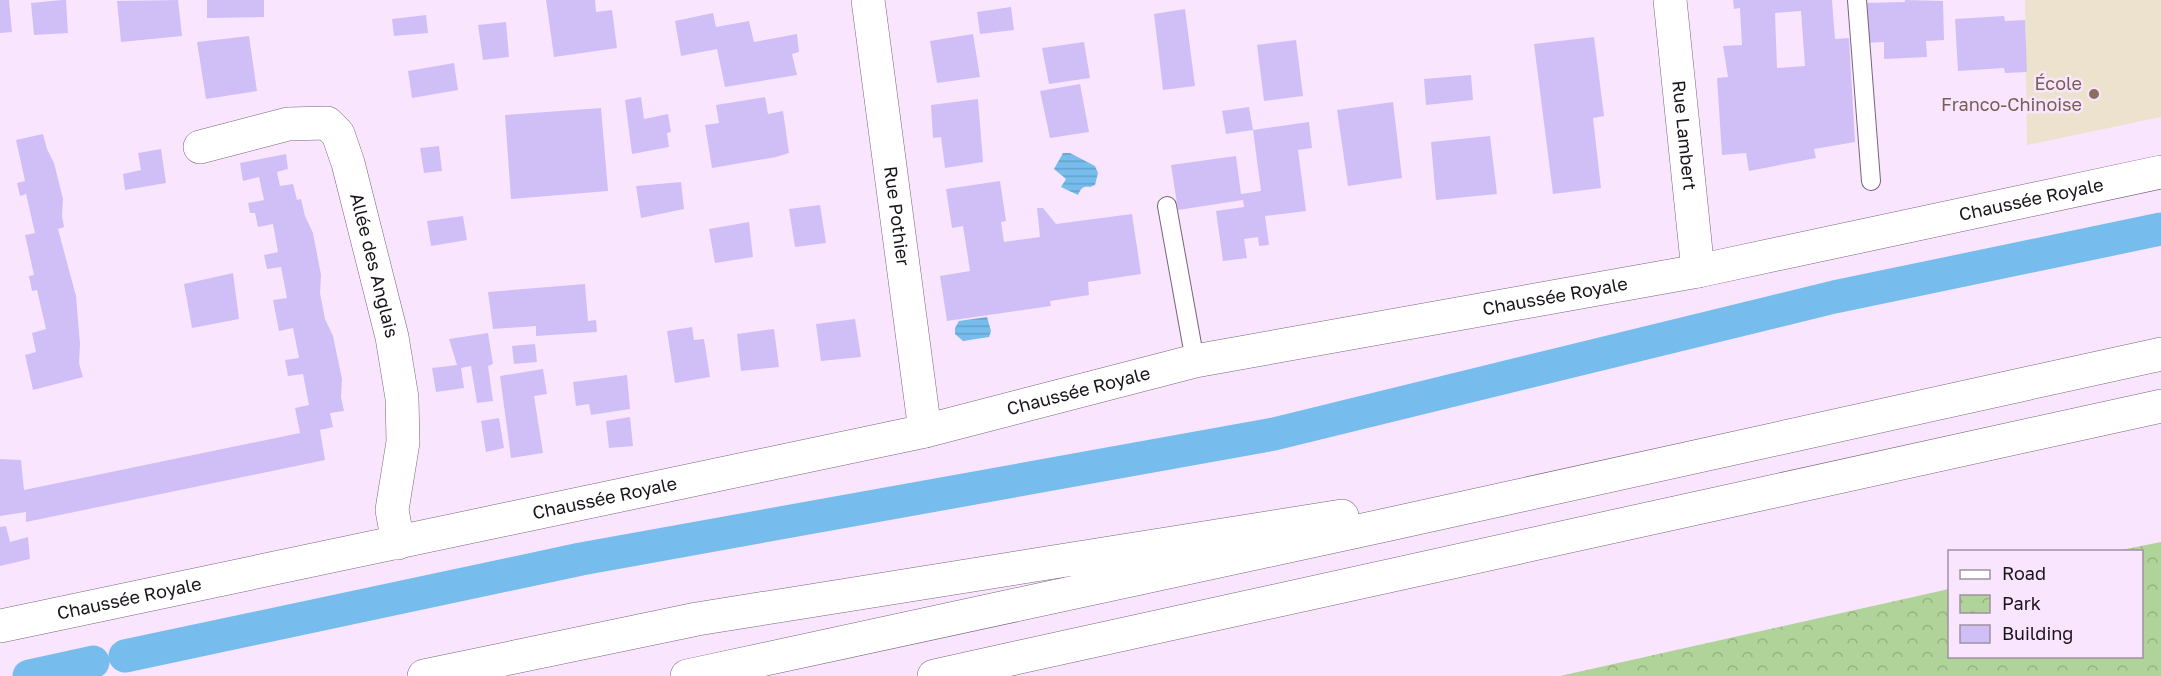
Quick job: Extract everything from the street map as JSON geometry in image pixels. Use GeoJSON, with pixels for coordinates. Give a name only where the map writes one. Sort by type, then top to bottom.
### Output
{"type":"FeatureCollection","features":[{"type":"Feature","properties":{"kind":"main road","name":"Rue Pothier"},"geometry":{"type":"LineString","coordinates":[[868,0],[925,431]]}},
{"type":"Feature","properties":{"kind":"main road","name":"Rue Lambert"},"geometry":{"type":"LineString","coordinates":[[1671,0],[1698,272]]}},
{"type":"Feature","properties":{"kind":"main road","name":"Allée des Anglais"},"geometry":{"type":"LineString","coordinates":[[200,147],[288,124],[327,123],[338,134],[348,163],[392,338],[402,398],[403,442],[392,510],[398,543]]}},
{"type":"Feature","properties":{"kind":"main road","name":"Chaussée Royale"},"geometry":{"type":"LineString","coordinates":[[4,626],[925,431],[1195,361],[1698,272],[2161,172]]}},
{"type":"Feature","properties":{"kind":"main road"},"geometry":{"type":"LineString","coordinates":[[687,676],[1318,542],[1481,503],[2161,354]]}},
{"type":"Feature","properties":{"kind":"main road"},"geometry":{"type":"LineString","coordinates":[[934,676],[2161,406]]}},
{"type":"Feature","properties":{"kind":"main road"},"geometry":{"type":"LineString","coordinates":[[424,676],[697,619],[1335,516],[1481,503]]}},
{"type":"Feature","properties":{"kind":"lane"},"geometry":{"type":"LineString","coordinates":[[1857,0],[1871,181]]}},
{"type":"Feature","properties":{"kind":"lane"},"geometry":{"type":"LineString","coordinates":[[1167,206],[1195,361]]}},
{"type":"Feature","properties":{"kind":"shaded area","name":"École Franco-Chinoise"},"geometry":{"type":"Polygon","coordinates":[[[2025,0],[2161,0],[2161,117],[2027,145],[2025,0]]]}},
{"type":"Feature","properties":{"kind":"green space"},"geometry":{"type":"Polygon","coordinates":[[[2161,542],[2161,676],[1560,676],[1948,589],[1948,658],[2143,658],[2143,550],[2121,550],[2161,542]]]}},
{"type":"Feature","properties":{"kind":"water"},"geometry":{"type":"Polygon","coordinates":[[[1063,153],[1070,153],[1095,166],[1098,173],[1095,185],[1082,188],[1078,195],[1061,187],[1066,179],[1054,169],[1063,153]]]}},
{"type":"Feature","properties":{"kind":"water"},"geometry":{"type":"Polygon","coordinates":[[[987,317],[991,331],[989,337],[963,341],[955,334],[959,321],[987,317]]]}},
{"type":"Feature","properties":{"kind":"building"},"geometry":{"type":"Polygon","coordinates":[[[0,0],[9,0],[12,32],[0,33],[0,0]]]}},
{"type":"Feature","properties":{"kind":"building"},"geometry":{"type":"Polygon","coordinates":[[[66,0],[68,33],[34,35],[31,3],[66,0]]]}},
{"type":"Feature","properties":{"kind":"building"},"geometry":{"type":"Polygon","coordinates":[[[178,0],[182,36],[121,42],[117,1],[178,0]]]}},
{"type":"Feature","properties":{"kind":"building"},"geometry":{"type":"Polygon","coordinates":[[[207,0],[264,0],[264,17],[207,18],[207,0]]]}},
{"type":"Feature","properties":{"kind":"building"},"geometry":{"type":"Polygon","coordinates":[[[546,0],[595,0],[596,12],[612,10],[617,48],[554,57],[546,0]]]}},
{"type":"Feature","properties":{"kind":"building"},"geometry":{"type":"Polygon","coordinates":[[[1733,0],[1832,0],[1835,39],[1849,38],[1855,142],[1814,149],[1816,158],[1749,171],[1746,153],[1722,155],[1717,78],[1728,77],[1723,46],[1742,45],[1740,8],[1734,9],[1733,0]],[[1801,11],[1775,13],[1777,68],[1805,66],[1801,11]]]}},
{"type":"Feature","properties":{"kind":"building"},"geometry":{"type":"Polygon","coordinates":[[[1905,0],[1943,1],[1944,40],[1926,41],[1927,57],[1884,59],[1884,42],[1866,43],[1864,3],[1905,2],[1905,0]]]}},
{"type":"Feature","properties":{"kind":"building"},"geometry":{"type":"Polygon","coordinates":[[[1011,7],[1014,30],[980,34],[977,12],[1011,7]]]}},
{"type":"Feature","properties":{"kind":"building"},"geometry":{"type":"Polygon","coordinates":[[[1185,9],[1195,86],[1163,90],[1154,14],[1185,9]]]}},
{"type":"Feature","properties":{"kind":"building"},"geometry":{"type":"Polygon","coordinates":[[[713,13],[716,27],[749,21],[754,42],[797,34],[799,52],[792,54],[797,75],[725,87],[717,49],[681,56],[675,21],[713,13]]]}},
{"type":"Feature","properties":{"kind":"building"},"geometry":{"type":"Polygon","coordinates":[[[426,15],[428,33],[394,36],[392,19],[426,15]]]}},
{"type":"Feature","properties":{"kind":"building"},"geometry":{"type":"Polygon","coordinates":[[[2004,16],[2005,21],[2025,20],[2027,72],[2005,73],[2004,68],[1958,71],[1955,19],[2004,16]]]}},
{"type":"Feature","properties":{"kind":"building"},"geometry":{"type":"Polygon","coordinates":[[[506,22],[509,57],[483,60],[478,25],[506,22]]]}},
{"type":"Feature","properties":{"kind":"building"},"geometry":{"type":"Polygon","coordinates":[[[973,34],[980,77],[937,83],[930,41],[973,34]]]}},
{"type":"Feature","properties":{"kind":"building"},"geometry":{"type":"Polygon","coordinates":[[[249,36],[257,91],[206,99],[197,42],[249,36]]]}},
{"type":"Feature","properties":{"kind":"building"},"geometry":{"type":"Polygon","coordinates":[[[1594,37],[1604,116],[1593,118],[1601,188],[1553,194],[1534,44],[1594,37]]]}},
{"type":"Feature","properties":{"kind":"building"},"geometry":{"type":"Polygon","coordinates":[[[1296,40],[1303,96],[1264,101],[1257,45],[1296,40]]]}},
{"type":"Feature","properties":{"kind":"building"},"geometry":{"type":"Polygon","coordinates":[[[1084,42],[1090,78],[1049,84],[1042,48],[1084,42]]]}},
{"type":"Feature","properties":{"kind":"building"},"geometry":{"type":"Polygon","coordinates":[[[454,63],[458,90],[412,98],[408,71],[454,63]]]}},
{"type":"Feature","properties":{"kind":"building"},"geometry":{"type":"Polygon","coordinates":[[[1471,75],[1473,100],[1426,105],[1424,79],[1471,75]]]}},
{"type":"Feature","properties":{"kind":"building"},"geometry":{"type":"Polygon","coordinates":[[[1080,84],[1089,132],[1050,138],[1040,91],[1080,84]]]}},
{"type":"Feature","properties":{"kind":"building"},"geometry":{"type":"Polygon","coordinates":[[[641,97],[644,119],[668,114],[671,132],[667,133],[669,147],[632,154],[625,100],[641,97]]]}},
{"type":"Feature","properties":{"kind":"building"},"geometry":{"type":"Polygon","coordinates":[[[765,97],[768,114],[783,111],[789,153],[712,168],[705,125],[719,123],[716,105],[765,97]]]}},
{"type":"Feature","properties":{"kind":"building"},"geometry":{"type":"Polygon","coordinates":[[[978,99],[983,162],[945,168],[941,137],[933,138],[931,105],[978,99]]]}},
{"type":"Feature","properties":{"kind":"building"},"geometry":{"type":"Polygon","coordinates":[[[1393,102],[1402,178],[1348,186],[1337,110],[1393,102]]]}},
{"type":"Feature","properties":{"kind":"building"},"geometry":{"type":"Polygon","coordinates":[[[1249,107],[1253,130],[1226,134],[1222,111],[1249,107]]]}},
{"type":"Feature","properties":{"kind":"building"},"geometry":{"type":"Polygon","coordinates":[[[601,108],[608,191],[511,199],[505,115],[601,108]]]}},
{"type":"Feature","properties":{"kind":"building"},"geometry":{"type":"Polygon","coordinates":[[[1309,122],[1312,148],[1298,150],[1306,211],[1265,216],[1269,245],[1259,246],[1258,237],[1244,239],[1247,258],[1223,261],[1216,211],[1244,207],[1243,200],[1178,210],[1171,165],[1236,156],[1241,194],[1261,191],[1253,130],[1309,122]]]}},
{"type":"Feature","properties":{"kind":"building"},"geometry":{"type":"Polygon","coordinates":[[[43,134],[54,163],[63,199],[64,227],[58,229],[76,296],[80,344],[79,363],[83,377],[33,390],[25,355],[36,352],[32,333],[46,329],[37,290],[32,291],[29,276],[34,275],[25,235],[35,233],[26,194],[20,196],[17,183],[25,181],[16,140],[43,134]]]}},
{"type":"Feature","properties":{"kind":"building"},"geometry":{"type":"Polygon","coordinates":[[[1490,136],[1497,194],[1436,200],[1431,142],[1490,136]]]}},
{"type":"Feature","properties":{"kind":"building"},"geometry":{"type":"Polygon","coordinates":[[[439,146],[442,171],[424,173],[420,148],[439,146]]]}},
{"type":"Feature","properties":{"kind":"building"},"geometry":{"type":"Polygon","coordinates":[[[161,149],[166,183],[125,190],[123,174],[141,170],[138,153],[161,149]]]}},
{"type":"Feature","properties":{"kind":"building"},"geometry":{"type":"Polygon","coordinates":[[[286,154],[288,169],[277,172],[280,186],[293,184],[297,200],[301,199],[305,216],[313,233],[321,275],[320,293],[325,319],[333,336],[342,379],[341,397],[344,411],[330,413],[333,427],[320,430],[325,460],[26,522],[26,512],[0,516],[0,459],[21,460],[24,490],[300,433],[295,408],[309,405],[303,374],[288,376],[285,360],[299,358],[293,328],[279,331],[273,300],[287,298],[281,267],[267,269],[264,255],[278,252],[273,224],[258,227],[255,213],[250,213],[248,203],[264,200],[259,177],[243,181],[240,163],[286,154]]]}},
{"type":"Feature","properties":{"kind":"building"},"geometry":{"type":"Polygon","coordinates":[[[1000,181],[1006,221],[1001,222],[1004,242],[1040,237],[1037,208],[1043,208],[1056,224],[1132,214],[1141,274],[1088,282],[1089,295],[1050,301],[1051,306],[947,321],[940,276],[970,271],[963,226],[952,228],[946,189],[1000,181]]]}},
{"type":"Feature","properties":{"kind":"building"},"geometry":{"type":"Polygon","coordinates":[[[681,182],[684,209],[641,218],[636,186],[681,182]]]}},
{"type":"Feature","properties":{"kind":"building"},"geometry":{"type":"Polygon","coordinates":[[[820,205],[826,243],[795,247],[789,209],[820,205]]]}},
{"type":"Feature","properties":{"kind":"building"},"geometry":{"type":"Polygon","coordinates":[[[463,216],[467,240],[431,246],[427,221],[463,216]]]}},
{"type":"Feature","properties":{"kind":"building"},"geometry":{"type":"Polygon","coordinates":[[[749,222],[753,257],[715,263],[709,229],[749,222]]]}},
{"type":"Feature","properties":{"kind":"building"},"geometry":{"type":"Polygon","coordinates":[[[233,273],[239,319],[192,328],[184,284],[233,273]]]}},
{"type":"Feature","properties":{"kind":"building"},"geometry":{"type":"Polygon","coordinates":[[[585,284],[588,321],[596,320],[597,332],[536,336],[536,326],[493,329],[488,292],[585,284]]]}},
{"type":"Feature","properties":{"kind":"building"},"geometry":{"type":"Polygon","coordinates":[[[855,319],[861,357],[821,361],[816,324],[855,319]]]}},
{"type":"Feature","properties":{"kind":"building"},"geometry":{"type":"Polygon","coordinates":[[[692,327],[694,340],[704,339],[710,377],[675,383],[667,331],[692,327]]]}},
{"type":"Feature","properties":{"kind":"building"},"geometry":{"type":"Polygon","coordinates":[[[774,329],[779,367],[741,371],[737,334],[774,329]]]}},
{"type":"Feature","properties":{"kind":"building"},"geometry":{"type":"Polygon","coordinates":[[[488,333],[493,364],[488,366],[493,401],[477,403],[471,366],[461,368],[464,388],[436,392],[432,368],[457,365],[449,339],[488,333]]]}},
{"type":"Feature","properties":{"kind":"building"},"geometry":{"type":"Polygon","coordinates":[[[535,344],[537,362],[514,364],[512,346],[535,344]]]}},
{"type":"Feature","properties":{"kind":"building"},"geometry":{"type":"Polygon","coordinates":[[[543,369],[547,394],[534,396],[543,453],[511,458],[500,376],[543,369]]]}},
{"type":"Feature","properties":{"kind":"building"},"geometry":{"type":"Polygon","coordinates":[[[627,375],[630,409],[591,415],[589,404],[576,406],[573,382],[627,375]]]}},
{"type":"Feature","properties":{"kind":"building"},"geometry":{"type":"Polygon","coordinates":[[[630,417],[633,446],[609,448],[606,421],[630,417]]]}},
{"type":"Feature","properties":{"kind":"building"},"geometry":{"type":"Polygon","coordinates":[[[499,418],[504,448],[486,452],[481,421],[499,418]]]}},
{"type":"Feature","properties":{"kind":"building"},"geometry":{"type":"Polygon","coordinates":[[[6,526],[10,542],[28,537],[30,559],[0,566],[0,527],[6,526]]]}},
{"type":"Feature","properties":{"kind":"waterway"},"geometry":{"type":"LineString","coordinates":[[125,656],[581,559],[1274,434],[1834,297],[2161,229]]}},
{"type":"Feature","properties":{"kind":"waterway"},"geometry":{"type":"LineString","coordinates":[[29,676],[93,662]]}},
{"type":"Feature","properties":{"kind":"place","name":"École Franco-Chinoise"},"geometry":{"type":"Point","coordinates":[2094,94]}}]}
